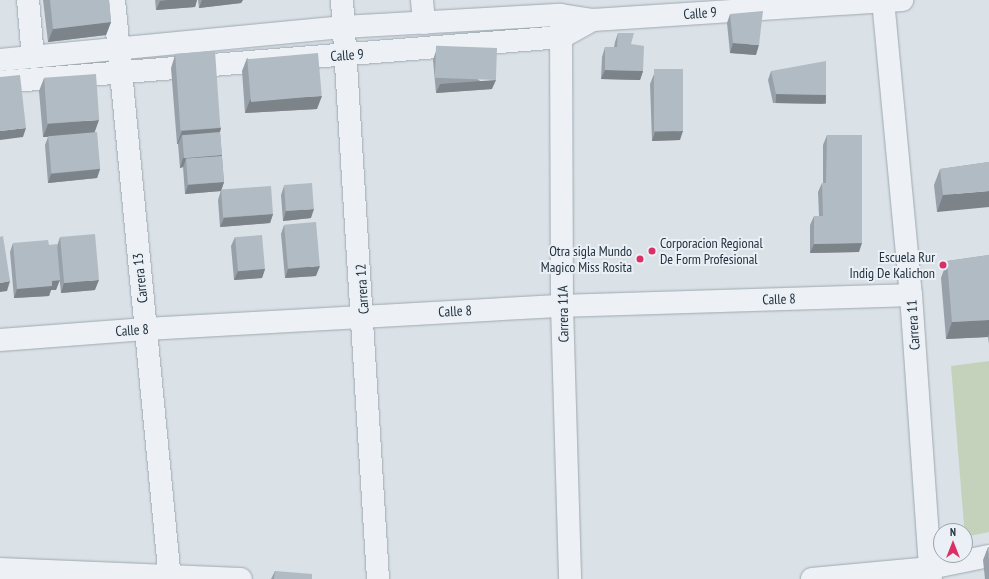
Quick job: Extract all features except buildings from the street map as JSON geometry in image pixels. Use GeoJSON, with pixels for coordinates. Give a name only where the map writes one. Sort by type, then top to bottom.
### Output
{"type":"FeatureCollection","features":[{"type":"Feature","properties":{"kind":"street"},"geometry":{"type":"LineString","coordinates":[[28,0],[33,57]]}},
{"type":"Feature","properties":{"kind":"street","name":"Carrera 13"},"geometry":{"type":"LineString","coordinates":[[114,0],[118,61],[146,328],[169,577]]}},
{"type":"Feature","properties":{"kind":"street","name":"Carrera 12"},"geometry":{"type":"LineString","coordinates":[[342,0],[363,316],[378,579]]}},
{"type":"Feature","properties":{"kind":"street"},"geometry":{"type":"LineString","coordinates":[[422,0],[424,23]]}},
{"type":"Feature","properties":{"kind":"street","name":"Calle 9"},"geometry":{"type":"LineString","coordinates":[[0,60],[33,57],[118,61],[346,55],[562,37],[593,20],[889,0]]}},
{"type":"Feature","properties":{"kind":"street","name":"Carrera 11"},"geometry":{"type":"LineString","coordinates":[[889,0],[931,573]]}},
{"type":"Feature","properties":{"kind":"street","name":"Calle 9"},"geometry":{"type":"LineString","coordinates":[[0,82],[118,61],[343,27],[424,23],[561,7],[593,20]]}},
{"type":"Feature","properties":{"kind":"street","name":"Carrera 11A"},"geometry":{"type":"LineString","coordinates":[[561,7],[562,306],[570,579]]}},
{"type":"Feature","properties":{"kind":"street","name":"Calle 8"},"geometry":{"type":"LineString","coordinates":[[0,340],[146,328],[562,306],[911,295]]}},
{"type":"Feature","properties":{"kind":"street"},"geometry":{"type":"LineString","coordinates":[[812,579],[931,573],[989,556]]}},
{"type":"Feature","properties":{"kind":"street"},"geometry":{"type":"LineString","coordinates":[[0,569],[241,579]]}},
{"type":"Feature","properties":{"kind":"green space"},"geometry":{"type":"Polygon","coordinates":[[[989,361],[989,532],[973,535],[973,523],[964,523],[951,366],[989,361]]]}},
{"type":"Feature","properties":{"kind":"place","name":"Corporacion Regional De Form Profesional"},"geometry":{"type":"Point","coordinates":[652,251]}},
{"type":"Feature","properties":{"kind":"place","name":"Otra sigla Mundo Magico Miss Rosita"},"geometry":{"type":"Point","coordinates":[640,259]}},
{"type":"Feature","properties":{"kind":"place","name":"Escuela Rur Indig De Kalichon"},"geometry":{"type":"Point","coordinates":[943,265]}}]}
